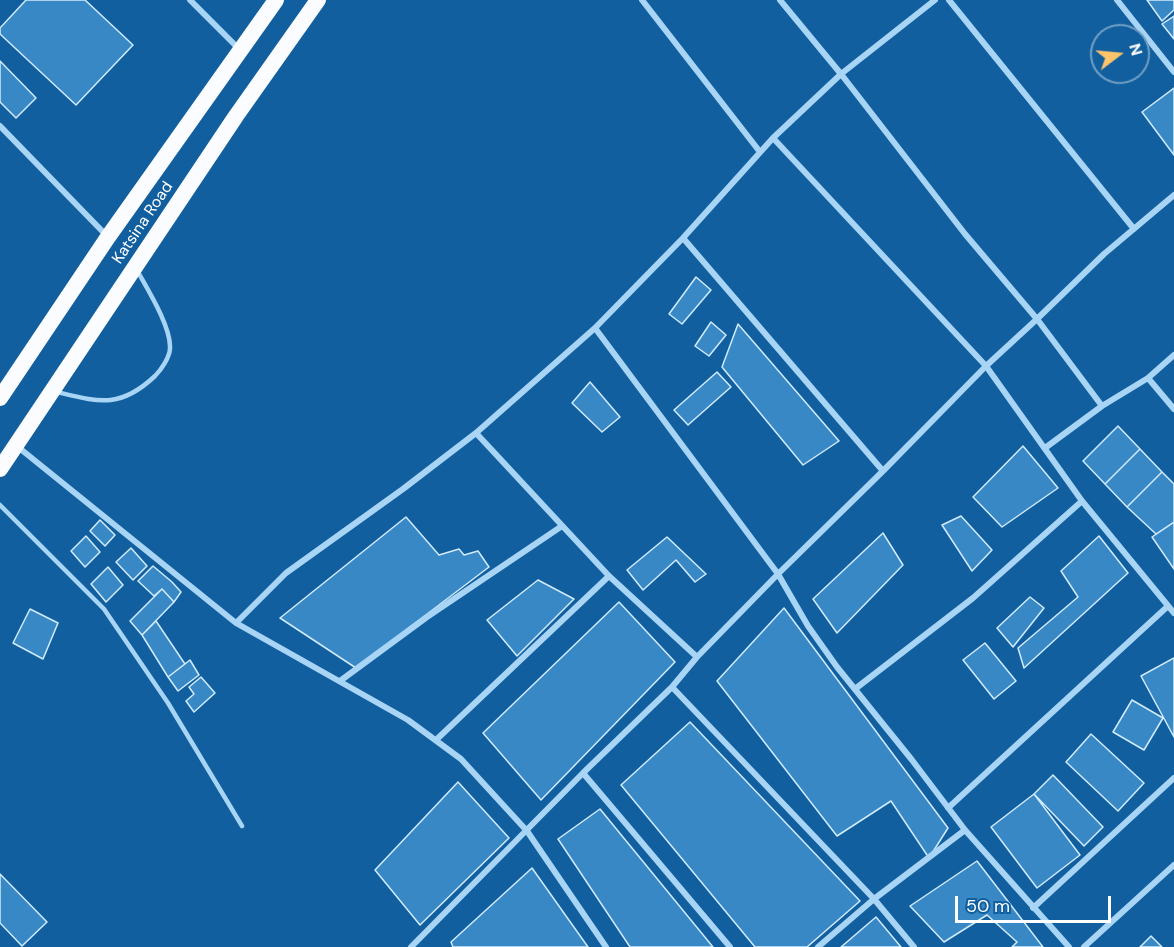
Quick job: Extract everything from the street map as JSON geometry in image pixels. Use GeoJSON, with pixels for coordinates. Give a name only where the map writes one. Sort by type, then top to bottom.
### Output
{"type":"FeatureCollection","features":[{"type":"Feature","properties":{"kind":"highway","name":"Katsina Road"},"geometry":{"type":"LineString","coordinates":[[0,398],[108,237],[276,0]]}},
{"type":"Feature","properties":{"kind":"highway","name":"Katsina Road"},"geometry":{"type":"LineString","coordinates":[[0,469],[237,116],[318,0]]}},
{"type":"Feature","properties":{"kind":"street"},"geometry":{"type":"LineString","coordinates":[[190,0],[241,50]]}},
{"type":"Feature","properties":{"kind":"street"},"geometry":{"type":"LineString","coordinates":[[642,0],[760,152]]}},
{"type":"Feature","properties":{"kind":"street"},"geometry":{"type":"LineString","coordinates":[[780,0],[842,74],[965,234],[1037,319],[1102,406]]}},
{"type":"Feature","properties":{"kind":"street"},"geometry":{"type":"LineString","coordinates":[[236,623],[286,573],[476,433],[595,328],[683,238],[773,138],[842,74],[935,0]]}},
{"type":"Feature","properties":{"kind":"street"},"geometry":{"type":"LineString","coordinates":[[949,0],[1134,229]]}},
{"type":"Feature","properties":{"kind":"street"},"geometry":{"type":"LineString","coordinates":[[1118,0],[1174,72]]}},
{"type":"Feature","properties":{"kind":"street"},"geometry":{"type":"LineString","coordinates":[[0,126],[108,237]]}},
{"type":"Feature","properties":{"kind":"street"},"geometry":{"type":"LineString","coordinates":[[773,138],[986,366],[1082,501],[1174,613]]}},
{"type":"Feature","properties":{"kind":"street"},"geometry":{"type":"LineString","coordinates":[[415,946],[583,772],[672,687],[697,657],[778,574],[986,366],[1104,254],[1174,195]]}},
{"type":"Feature","properties":{"kind":"street"},"geometry":{"type":"LineString","coordinates":[[683,238],[883,471]]}},
{"type":"Feature","properties":{"kind":"street"},"geometry":{"type":"LineString","coordinates":[[595,328],[778,574],[808,626],[855,688],[965,830],[1069,947]]}},
{"type":"Feature","properties":{"kind":"street"},"geometry":{"type":"LineString","coordinates":[[1045,448],[1102,406],[1148,378],[1174,355]]}},
{"type":"Feature","properties":{"kind":"street"},"geometry":{"type":"LineString","coordinates":[[1148,378],[1174,409]]}},
{"type":"Feature","properties":{"kind":"street"},"geometry":{"type":"LineString","coordinates":[[476,433],[609,576],[697,657]]}},
{"type":"Feature","properties":{"kind":"street"},"geometry":{"type":"LineString","coordinates":[[15,445],[236,623],[408,720],[461,759],[527,831],[606,947]]}},
{"type":"Feature","properties":{"kind":"street"},"geometry":{"type":"LineString","coordinates":[[855,688],[973,598],[1082,501]]}},
{"type":"Feature","properties":{"kind":"street"},"geometry":{"type":"LineString","coordinates":[[340,681],[427,617],[561,526]]}},
{"type":"Feature","properties":{"kind":"street"},"geometry":{"type":"LineString","coordinates":[[436,740],[609,576]]}},
{"type":"Feature","properties":{"kind":"street"},"geometry":{"type":"LineString","coordinates":[[948,808],[1168,606]]}},
{"type":"Feature","properties":{"kind":"street"},"geometry":{"type":"LineString","coordinates":[[672,687],[874,899],[914,947]]}},
{"type":"Feature","properties":{"kind":"street"},"geometry":{"type":"LineString","coordinates":[[583,772],[730,947]]}},
{"type":"Feature","properties":{"kind":"street"},"geometry":{"type":"LineString","coordinates":[[1034,908],[1174,778]]}},
{"type":"Feature","properties":{"kind":"street"},"geometry":{"type":"LineString","coordinates":[[818,947],[874,899],[965,830]]}},
{"type":"Feature","properties":{"kind":"street"},"geometry":{"type":"LineString","coordinates":[[1084,947],[1174,865]]}},
{"type":"Feature","properties":{"kind":"lane"},"geometry":{"type":"LineString","coordinates":[[51,391],[99,401],[121,398],[139,391],[160,371],[170,349],[164,321],[135,267]]}},
{"type":"Feature","properties":{"kind":"lane"},"geometry":{"type":"LineString","coordinates":[[0,505],[104,609],[168,703],[242,826]]}},
{"type":"Feature","properties":{"kind":"building"},"geometry":{"type":"Polygon","coordinates":[[[26,0],[85,0],[133,45],[76,105],[0,34],[0,28],[26,0]]]}},
{"type":"Feature","properties":{"kind":"building"},"geometry":{"type":"Polygon","coordinates":[[[1147,0],[1174,0],[1174,10],[1162,21],[1147,0]]]}},
{"type":"Feature","properties":{"kind":"building"},"geometry":{"type":"Polygon","coordinates":[[[1174,16],[1174,39],[1162,24],[1174,16]]]}},
{"type":"Feature","properties":{"kind":"building"},"geometry":{"type":"Polygon","coordinates":[[[0,61],[36,98],[16,118],[0,102],[0,61]]]}},
{"type":"Feature","properties":{"kind":"building"},"geometry":{"type":"Polygon","coordinates":[[[1174,88],[1174,155],[1142,112],[1174,88]]]}},
{"type":"Feature","properties":{"kind":"building"},"geometry":{"type":"Polygon","coordinates":[[[696,277],[711,290],[682,324],[669,314],[696,277]]]}},
{"type":"Feature","properties":{"kind":"building"},"geometry":{"type":"Polygon","coordinates":[[[711,322],[726,335],[709,356],[695,346],[711,322]]]}},
{"type":"Feature","properties":{"kind":"building"},"geometry":{"type":"Polygon","coordinates":[[[738,324],[839,441],[803,465],[722,367],[738,324]]]}},
{"type":"Feature","properties":{"kind":"building"},"geometry":{"type":"Polygon","coordinates":[[[717,372],[731,387],[688,425],[674,410],[717,372]]]}},
{"type":"Feature","properties":{"kind":"building"},"geometry":{"type":"Polygon","coordinates":[[[590,382],[620,417],[602,432],[572,403],[590,382]]]}},
{"type":"Feature","properties":{"kind":"building"},"geometry":{"type":"Polygon","coordinates":[[[1118,426],[1140,449],[1105,484],[1083,461],[1118,426]]]}},
{"type":"Feature","properties":{"kind":"building"},"geometry":{"type":"Polygon","coordinates":[[[1023,446],[1058,488],[1002,527],[973,497],[1023,446]]]}},
{"type":"Feature","properties":{"kind":"building"},"geometry":{"type":"Polygon","coordinates":[[[1140,449],[1162,472],[1127,507],[1105,484],[1140,449]]]}},
{"type":"Feature","properties":{"kind":"building"},"geometry":{"type":"Polygon","coordinates":[[[1162,472],[1174,484],[1174,522],[1156,534],[1127,507],[1162,472]]]}},
{"type":"Feature","properties":{"kind":"building"},"geometry":{"type":"Polygon","coordinates":[[[961,516],[992,550],[972,571],[942,525],[961,516]]]}},
{"type":"Feature","properties":{"kind":"building"},"geometry":{"type":"Polygon","coordinates":[[[406,517],[439,555],[459,549],[464,555],[478,551],[489,567],[356,668],[280,618],[406,517]]]}},
{"type":"Feature","properties":{"kind":"building"},"geometry":{"type":"Polygon","coordinates":[[[100,520],[115,535],[105,546],[90,531],[100,520]]]}},
{"type":"Feature","properties":{"kind":"building"},"geometry":{"type":"Polygon","coordinates":[[[1174,522],[1174,569],[1152,537],[1174,522]]]}},
{"type":"Feature","properties":{"kind":"building"},"geometry":{"type":"Polygon","coordinates":[[[883,533],[903,565],[837,633],[813,599],[883,533]]]}},
{"type":"Feature","properties":{"kind":"building"},"geometry":{"type":"Polygon","coordinates":[[[86,536],[100,552],[85,567],[71,551],[86,536]]]}},
{"type":"Feature","properties":{"kind":"building"},"geometry":{"type":"Polygon","coordinates":[[[1099,536],[1128,573],[1024,668],[1018,648],[1078,597],[1061,571],[1099,536]]]}},
{"type":"Feature","properties":{"kind":"building"},"geometry":{"type":"Polygon","coordinates":[[[667,537],[706,574],[695,582],[676,560],[643,590],[627,570],[667,537]]]}},
{"type":"Feature","properties":{"kind":"building"},"geometry":{"type":"Polygon","coordinates":[[[131,548],[147,566],[133,580],[116,562],[131,548]]]}},
{"type":"Feature","properties":{"kind":"building"},"geometry":{"type":"Polygon","coordinates":[[[153,566],[181,592],[174,602],[162,589],[154,596],[138,581],[153,566]]]}},
{"type":"Feature","properties":{"kind":"building"},"geometry":{"type":"Polygon","coordinates":[[[108,567],[123,585],[106,602],[91,584],[108,567]]]}},
{"type":"Feature","properties":{"kind":"building"},"geometry":{"type":"Polygon","coordinates":[[[538,580],[574,599],[517,656],[487,620],[538,580]]]}},
{"type":"Feature","properties":{"kind":"building"},"geometry":{"type":"Polygon","coordinates":[[[162,589],[174,602],[142,635],[130,621],[162,589]]]}},
{"type":"Feature","properties":{"kind":"building"},"geometry":{"type":"Polygon","coordinates":[[[1030,597],[1044,608],[1013,647],[997,628],[1030,597]]]}},
{"type":"Feature","properties":{"kind":"building"},"geometry":{"type":"Polygon","coordinates":[[[619,602],[675,662],[541,800],[483,733],[619,602]]]}},
{"type":"Feature","properties":{"kind":"building"},"geometry":{"type":"Polygon","coordinates":[[[784,608],[948,828],[929,858],[891,801],[837,836],[717,681],[784,608]]]}},
{"type":"Feature","properties":{"kind":"building"},"geometry":{"type":"Polygon","coordinates":[[[30,609],[58,623],[43,659],[13,643],[30,609]]]}},
{"type":"Feature","properties":{"kind":"building"},"geometry":{"type":"Polygon","coordinates":[[[156,621],[185,664],[168,677],[142,635],[156,621]]]}},
{"type":"Feature","properties":{"kind":"building"},"geometry":{"type":"Polygon","coordinates":[[[985,643],[1016,681],[994,699],[963,660],[985,643]]]}},
{"type":"Feature","properties":{"kind":"building"},"geometry":{"type":"Polygon","coordinates":[[[1174,658],[1174,737],[1141,676],[1174,658]]]}},
{"type":"Feature","properties":{"kind":"building"},"geometry":{"type":"Polygon","coordinates":[[[190,660],[199,675],[178,691],[168,677],[190,660]]]}},
{"type":"Feature","properties":{"kind":"building"},"geometry":{"type":"Polygon","coordinates":[[[201,677],[215,693],[194,712],[186,701],[194,694],[189,687],[201,677]]]}},
{"type":"Feature","properties":{"kind":"building"},"geometry":{"type":"Polygon","coordinates":[[[1132,700],[1163,718],[1144,750],[1113,732],[1132,700]]]}},
{"type":"Feature","properties":{"kind":"building"},"geometry":{"type":"Polygon","coordinates":[[[690,722],[860,901],[807,947],[755,947],[621,785],[690,722]]]}},
{"type":"Feature","properties":{"kind":"building"},"geometry":{"type":"Polygon","coordinates":[[[1091,734],[1144,783],[1118,811],[1066,762],[1091,734]]]}},
{"type":"Feature","properties":{"kind":"building"},"geometry":{"type":"Polygon","coordinates":[[[1053,775],[1103,827],[1084,846],[1034,794],[1053,775]]]}},
{"type":"Feature","properties":{"kind":"building"},"geometry":{"type":"Polygon","coordinates":[[[458,782],[509,838],[420,925],[375,870],[458,782]]]}},
{"type":"Feature","properties":{"kind":"building"},"geometry":{"type":"Polygon","coordinates":[[[1034,794],[1080,855],[1037,888],[991,827],[1034,794]]]}},
{"type":"Feature","properties":{"kind":"building"},"geometry":{"type":"Polygon","coordinates":[[[600,809],[713,947],[630,947],[558,839],[600,809]]]}},
{"type":"Feature","properties":{"kind":"building"},"geometry":{"type":"Polygon","coordinates":[[[977,861],[1043,947],[1012,947],[1017,942],[987,915],[944,942],[910,906],[977,861]]]}},
{"type":"Feature","properties":{"kind":"building"},"geometry":{"type":"Polygon","coordinates":[[[532,868],[588,947],[453,947],[451,942],[532,868]]]}},
{"type":"Feature","properties":{"kind":"building"},"geometry":{"type":"Polygon","coordinates":[[[0,874],[47,922],[22,946],[0,923],[0,874]]]}},
{"type":"Feature","properties":{"kind":"building"},"geometry":{"type":"Polygon","coordinates":[[[876,917],[901,947],[841,947],[876,917]]]}},
{"type":"Feature","properties":{"kind":"building"},"geometry":{"type":"Polygon","coordinates":[[[1151,936],[1162,947],[1140,947],[1151,936]]]}}]}
